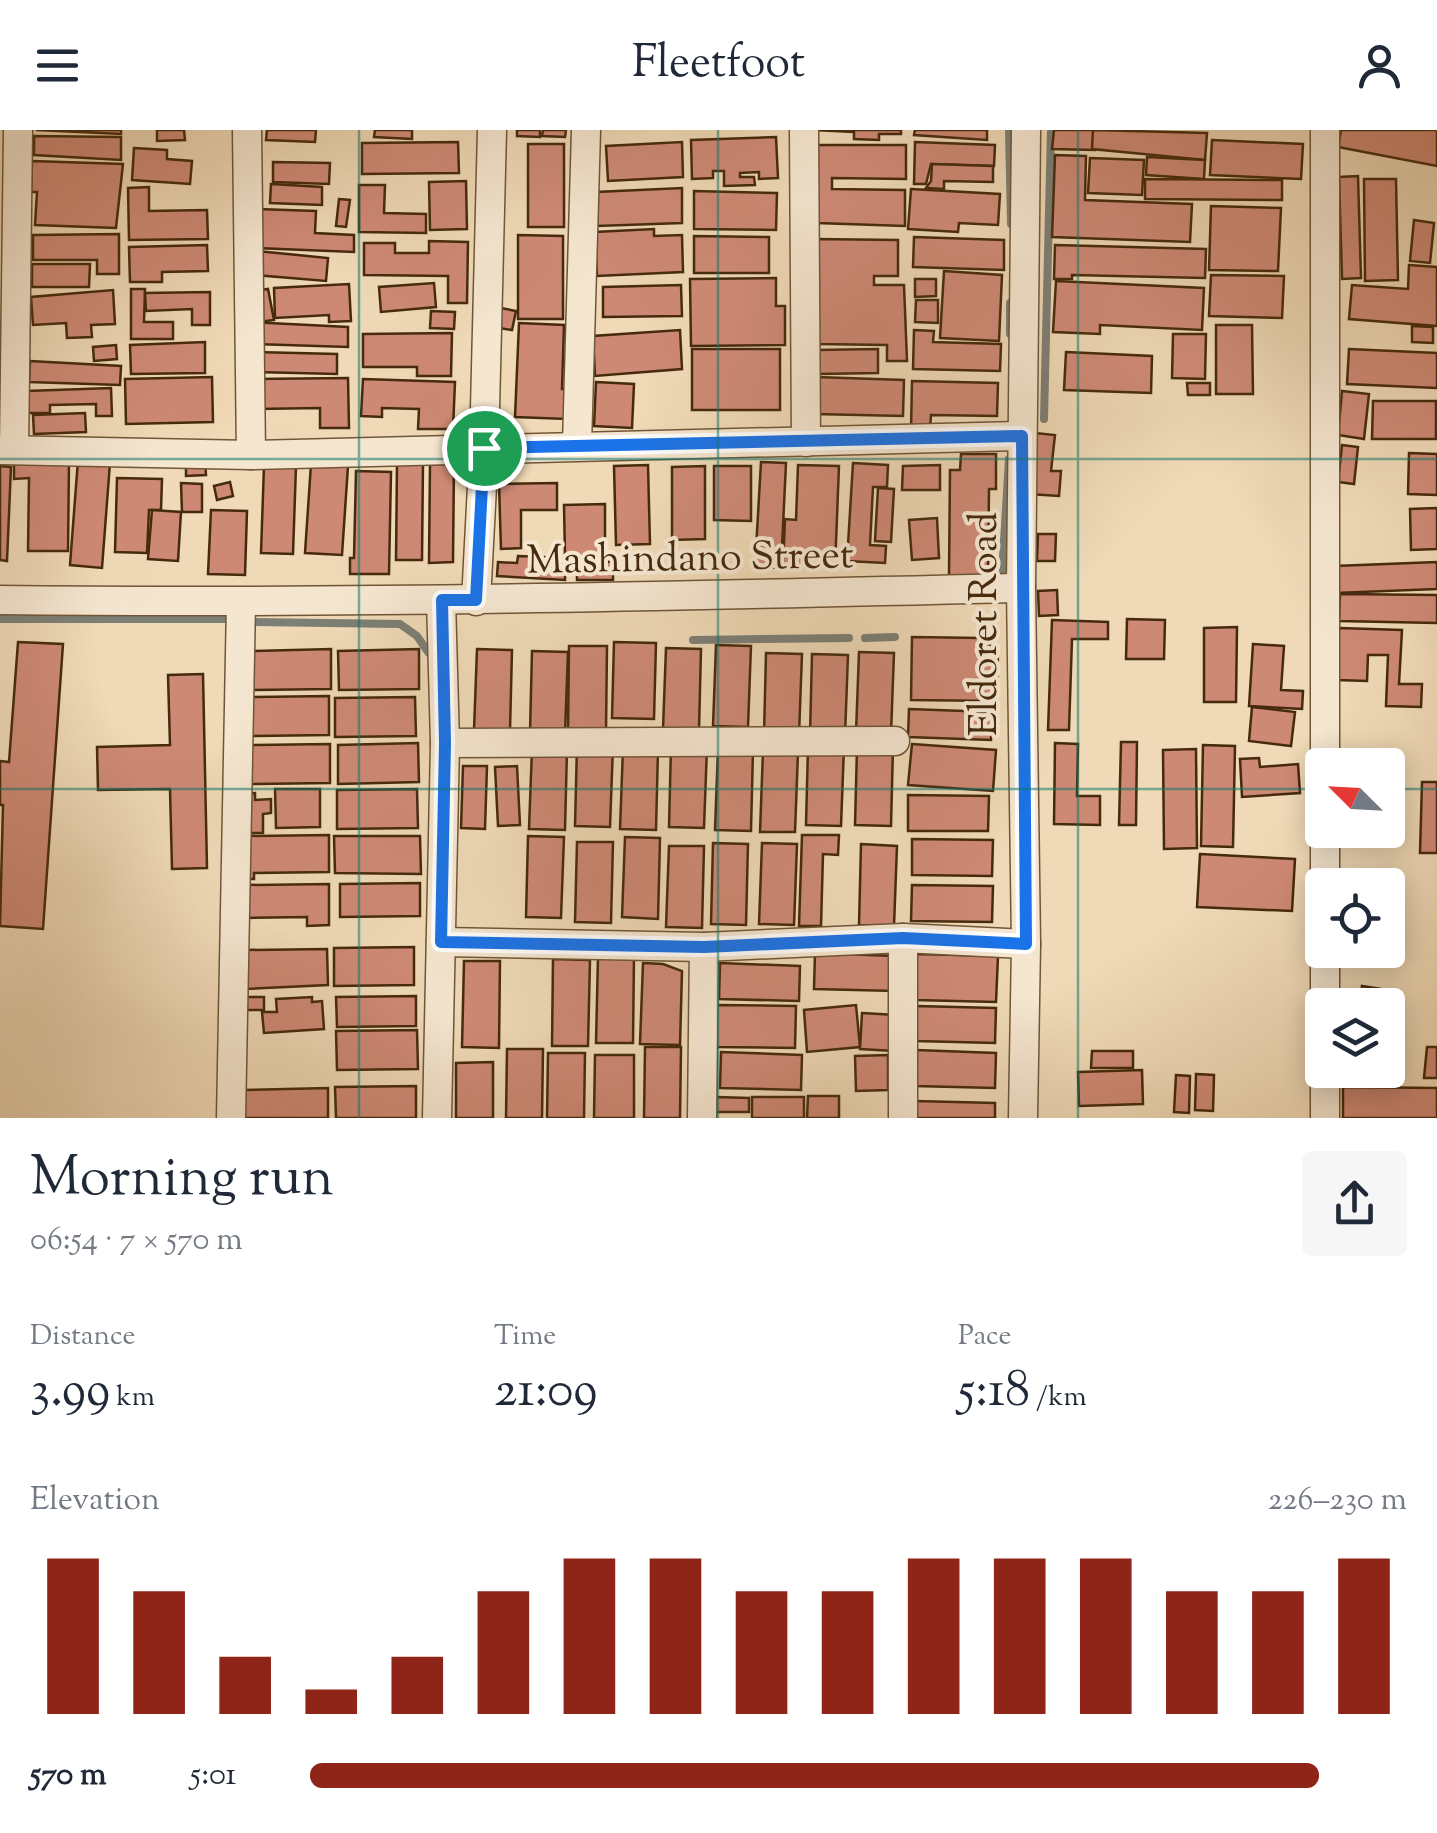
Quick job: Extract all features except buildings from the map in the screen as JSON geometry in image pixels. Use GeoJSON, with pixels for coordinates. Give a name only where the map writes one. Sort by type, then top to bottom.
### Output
{"type":"FeatureCollection","features":[{"type":"Feature","properties":{"kind":"street"},"geometry":{"type":"LineString","coordinates":[[18,130],[8,233],[7,450],[250,454],[1022,436]]}},
{"type":"Feature","properties":{"kind":"street"},"geometry":{"type":"LineString","coordinates":[[247,130],[250,454]]}},
{"type":"Feature","properties":{"kind":"street"},"geometry":{"type":"LineString","coordinates":[[476,600],[492,130]]}},
{"type":"Feature","properties":{"kind":"street"},"geometry":{"type":"LineString","coordinates":[[577,445],[586,130]]}},
{"type":"Feature","properties":{"kind":"street"},"geometry":{"type":"LineString","coordinates":[[804,130],[806,442]]}},
{"type":"Feature","properties":{"kind":"street","name":"Eldoret Road"},"geometry":{"type":"LineString","coordinates":[[1024,1118],[1021,588],[1026,130]]}},
{"type":"Feature","properties":{"kind":"street"},"geometry":{"type":"LineString","coordinates":[[1325,130],[1325,748]]}},
{"type":"Feature","properties":{"kind":"street","name":"Mashindano Street"},"geometry":{"type":"LineString","coordinates":[[0,600],[241,603],[1021,588]]}},
{"type":"Feature","properties":{"kind":"street"},"geometry":{"type":"LineString","coordinates":[[437,1118],[445,743],[442,600]]}},
{"type":"Feature","properties":{"kind":"street"},"geometry":{"type":"LineString","coordinates":[[232,1118],[241,603]]}},
{"type":"Feature","properties":{"kind":"street"},"geometry":{"type":"LineString","coordinates":[[445,743],[895,742]]}},
{"type":"Feature","properties":{"kind":"street"},"geometry":{"type":"LineString","coordinates":[[903,938],[903,1118]]}},
{"type":"Feature","properties":{"kind":"street"},"geometry":{"type":"LineString","coordinates":[[441,942],[704,947],[903,938],[1026,944]]}},
{"type":"Feature","properties":{"kind":"street"},"geometry":{"type":"LineString","coordinates":[[702,1118],[704,947]]}},
{"type":"Feature","properties":{"kind":"street"},"geometry":{"type":"LineString","coordinates":[[1325,1088],[1325,1118]]}},
{"type":"Feature","properties":{"kind":"waterway"},"geometry":{"type":"LineString","coordinates":[[1009,130],[1011,224]]}},
{"type":"Feature","properties":{"kind":"waterway"},"geometry":{"type":"LineString","coordinates":[[1044,419],[1051,130]]}},
{"type":"Feature","properties":{"kind":"waterway"},"geometry":{"type":"LineString","coordinates":[[1010,303],[1010,334]]}},
{"type":"Feature","properties":{"kind":"waterway"},"geometry":{"type":"LineString","coordinates":[[1002,574],[1009,459]]}},
{"type":"Feature","properties":{"kind":"waterway"},"geometry":{"type":"LineString","coordinates":[[0,619],[233,619]]}},
{"type":"Feature","properties":{"kind":"waterway"},"geometry":{"type":"LineString","coordinates":[[251,622],[400,624],[417,636],[428,652]]}},
{"type":"Feature","properties":{"kind":"waterway"},"geometry":{"type":"LineString","coordinates":[[865,638],[895,637]]}},
{"type":"Feature","properties":{"kind":"waterway"},"geometry":{"type":"LineString","coordinates":[[693,640],[849,638]]}},
{"type":"Feature","properties":{"kind":"route"},"geometry":{"type":"LineString","coordinates":[[1022,436],[1026,944],[903,938],[704,947],[441,942],[445,743],[442,600],[476,600],[484,448],[1022,436]]}}]}
